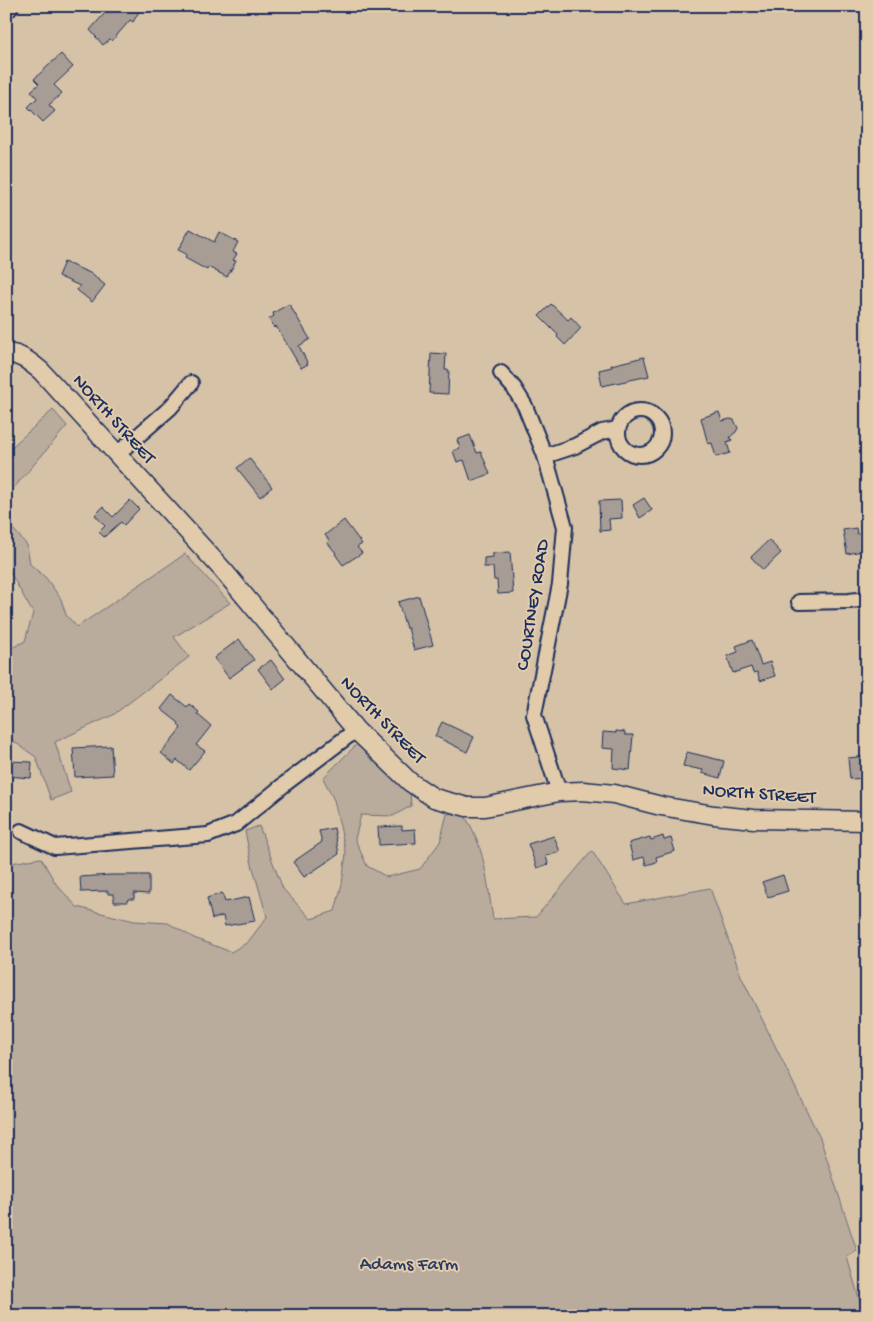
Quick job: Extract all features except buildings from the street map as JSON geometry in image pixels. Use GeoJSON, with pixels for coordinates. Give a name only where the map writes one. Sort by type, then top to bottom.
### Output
{"type":"FeatureCollection","features":[{"type":"Feature","properties":{"kind":"street","name":"NORTH STREET"},"geometry":{"type":"LineString","coordinates":[[6,352],[14,353],[27,359],[41,371],[116,456],[223,570],[356,730],[410,782],[434,798],[467,807],[485,807],[559,792],[583,790],[614,794],[661,806],[746,819],[867,822]]}},
{"type":"Feature","properties":{"kind":"street","name":"COURTNEY ROAD"},"geometry":{"type":"LineString","coordinates":[[501,373],[520,397],[545,456],[565,527],[560,584],[534,715],[559,792]]}},
{"type":"Feature","properties":{"kind":"street"},"geometry":{"type":"LineString","coordinates":[[116,456],[170,408],[191,383]]}},
{"type":"Feature","properties":{"kind":"street"},"geometry":{"type":"LineString","coordinates":[[545,456],[575,446],[602,432],[618,429]]}},
{"type":"Feature","properties":{"kind":"street"},"geometry":{"type":"LineString","coordinates":[[799,602],[867,599]]}},
{"type":"Feature","properties":{"kind":"street"},"geometry":{"type":"LineString","coordinates":[[21,831],[55,847],[208,834],[236,824],[356,730]]}},
{"type":"Feature","properties":{"kind":"green space"},"geometry":{"type":"Polygon","coordinates":[[[53,410],[67,426],[6,497],[6,452],[53,410]]]}},
{"type":"Feature","properties":{"kind":"green space"},"geometry":{"type":"Polygon","coordinates":[[[6,521],[27,545],[30,564],[46,578],[61,599],[66,615],[77,627],[185,554],[230,603],[174,637],[189,657],[113,715],[55,742],[71,792],[51,800],[36,757],[6,736],[6,651],[25,641],[33,613],[6,565],[6,521]]]}},
{"type":"Feature","properties":{"kind":"green space","name":"Adams Farm"},"geometry":{"type":"Polygon","coordinates":[[[358,743],[410,790],[411,806],[393,816],[361,815],[355,839],[367,866],[387,877],[420,869],[440,842],[447,814],[462,812],[476,837],[484,863],[493,919],[536,917],[592,851],[626,904],[710,888],[741,976],[820,1138],[857,1251],[847,1257],[864,1316],[6,1316],[6,874],[11,863],[41,858],[56,884],[77,907],[134,921],[168,923],[194,938],[231,952],[248,942],[267,917],[251,861],[245,831],[259,826],[283,889],[311,919],[335,911],[342,884],[346,853],[334,800],[323,778],[358,743]]]}}]}
